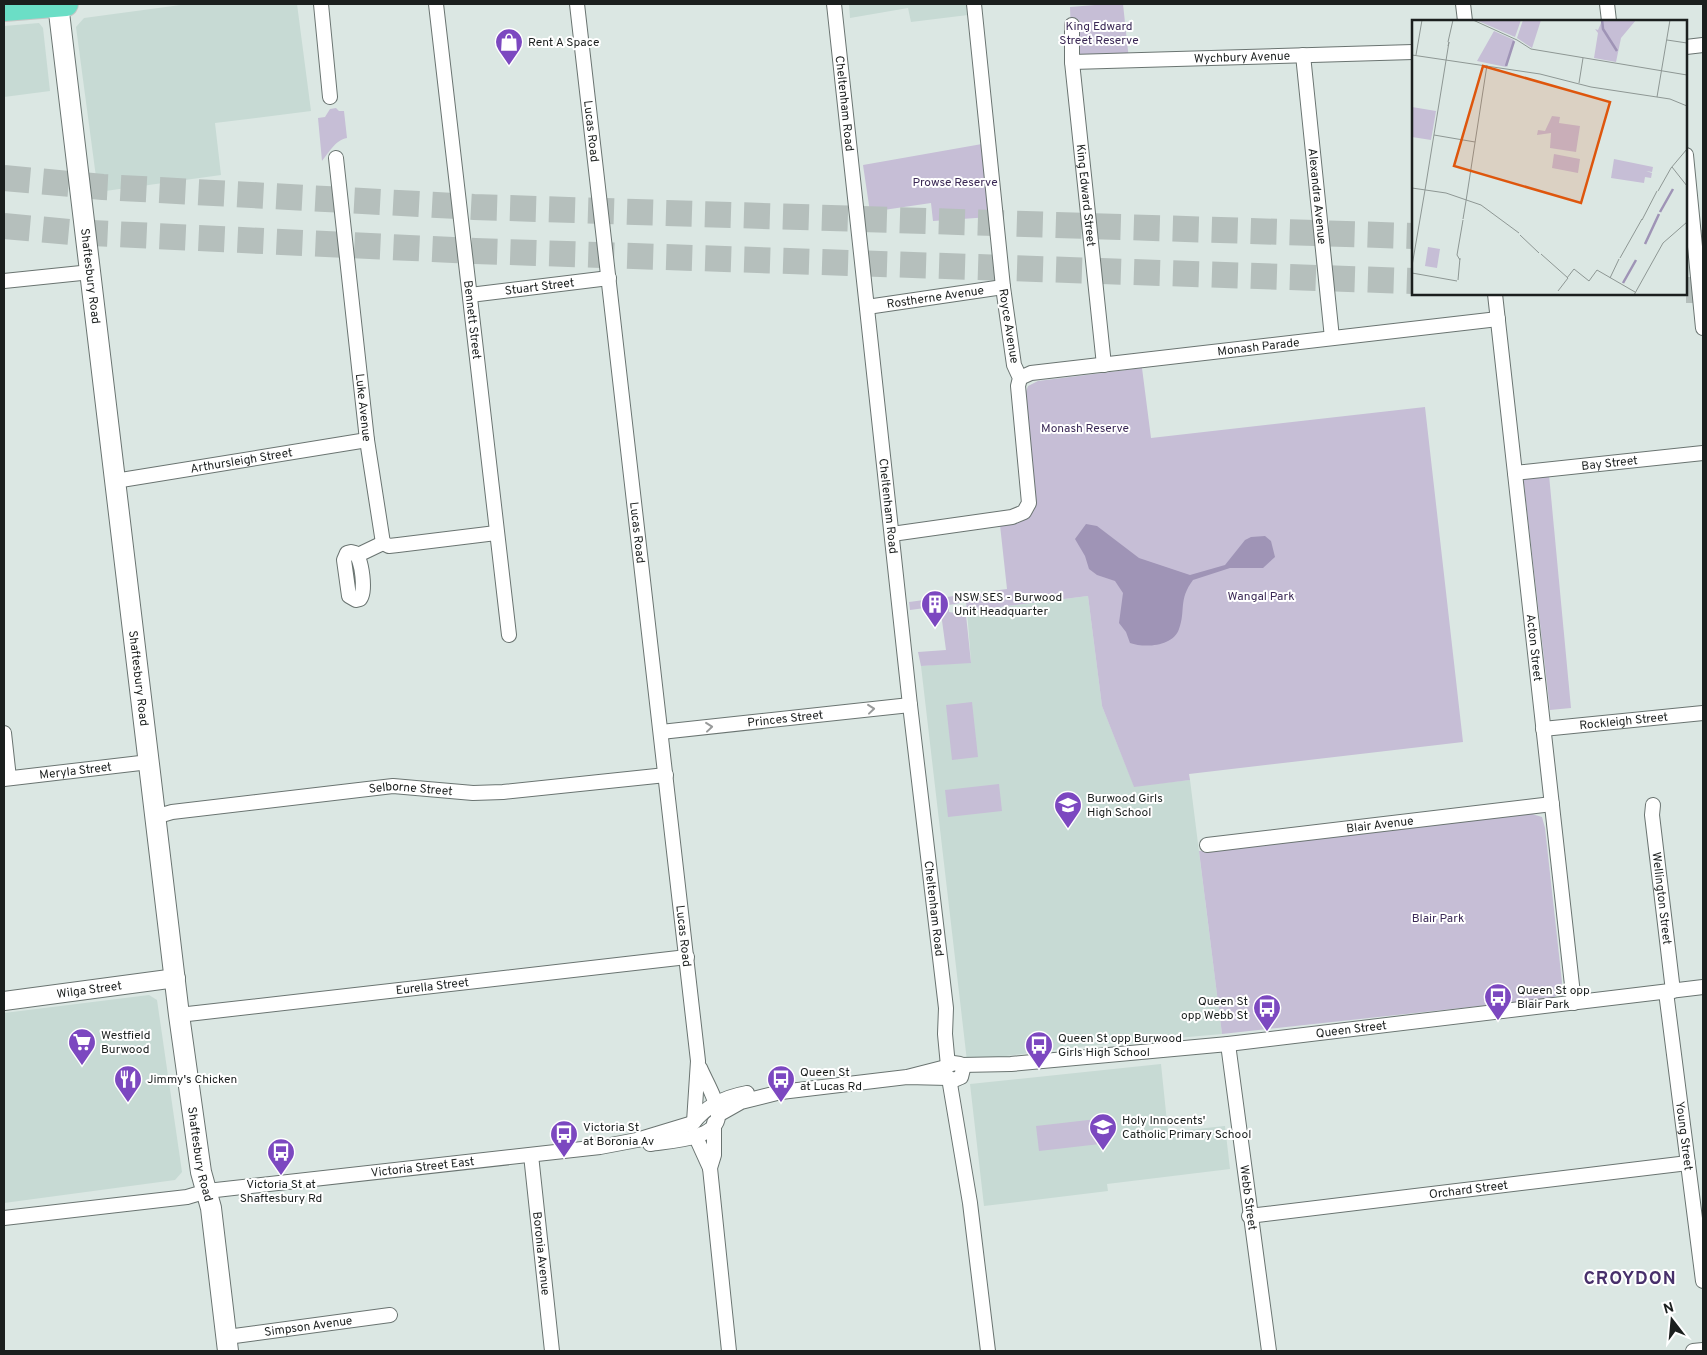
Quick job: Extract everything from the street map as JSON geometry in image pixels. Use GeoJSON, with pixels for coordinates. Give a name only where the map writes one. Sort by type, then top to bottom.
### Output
{"type":"FeatureCollection","features":[{"type":"Feature","properties":{"kind":"highway"},"geometry":{"type":"LineString","coordinates":[[4,9],[61,4]]}},
{"type":"Feature","properties":{"kind":"main road","name":"Shaftesbury Road"},"geometry":{"type":"LineString","coordinates":[[61,4],[115,481],[179,1015],[201,1172],[207,1191],[228,1344]]}},
{"type":"Feature","properties":{"kind":"street"},"geometry":{"type":"LineString","coordinates":[[322,4],[330,97]]}},
{"type":"Feature","properties":{"kind":"street","name":"Bennett Street"},"geometry":{"type":"LineString","coordinates":[[436,4],[509,635]]}},
{"type":"Feature","properties":{"kind":"street","name":"Lucas Road"},"geometry":{"type":"LineString","coordinates":[[577,4],[698,1062],[694,1129],[710,1168],[730,1351]]}},
{"type":"Feature","properties":{"kind":"street","name":"Cheltenham Road"},"geometry":{"type":"LineString","coordinates":[[834,4],[910,705],[954,1071],[958,1140],[964,1166],[988,1351]]}},
{"type":"Feature","properties":{"kind":"street","name":"Royce Avenue"},"geometry":{"type":"LineString","coordinates":[[892,534],[1012,517],[1024,512],[1030,497],[1018,386],[1020,378],[1014,365],[1003,287],[974,4]]}},
{"type":"Feature","properties":{"kind":"street"},"geometry":{"type":"LineString","coordinates":[[1463,4],[1465,20]]}},
{"type":"Feature","properties":{"kind":"street"},"geometry":{"type":"LineString","coordinates":[[1607,4],[1609,20]]}},
{"type":"Feature","properties":{"kind":"street","name":"King Edward Street"},"geometry":{"type":"LineString","coordinates":[[1072,26],[1072,62],[1104,365]]}},
{"type":"Feature","properties":{"kind":"street"},"geometry":{"type":"LineString","coordinates":[[1687,47],[1703,45]]}},
{"type":"Feature","properties":{"kind":"street","name":"Wychbury Avenue"},"geometry":{"type":"LineString","coordinates":[[1072,62],[1412,52]]}},
{"type":"Feature","properties":{"kind":"street","name":"Alexandra Avenue"},"geometry":{"type":"LineString","coordinates":[[1303,55],[1332,338]]}},
{"type":"Feature","properties":{"kind":"street","name":"Luke Avenue"},"geometry":{"type":"LineString","coordinates":[[336,158],[367,440],[382,543]]}},
{"type":"Feature","properties":{"kind":"street"},"geometry":{"type":"LineString","coordinates":[[1687,165],[1703,328]]}},
{"type":"Feature","properties":{"kind":"street"},"geometry":{"type":"LineString","coordinates":[[4,281],[91,272]]}},
{"type":"Feature","properties":{"kind":"street","name":"Stuart Street"},"geometry":{"type":"LineString","coordinates":[[470,295],[608,278]]}},
{"type":"Feature","properties":{"kind":"street","name":"Rostherne Avenue"},"geometry":{"type":"LineString","coordinates":[[867,308],[1003,287]]}},
{"type":"Feature","properties":{"kind":"street","name":"Acton Street"},"geometry":{"type":"LineString","coordinates":[[1495,295],[1574,1003]]}},
{"type":"Feature","properties":{"kind":"street","name":"Monash Parade"},"geometry":{"type":"LineString","coordinates":[[1020,378],[1030,373],[1498,319]]}},
{"type":"Feature","properties":{"kind":"street","name":"Arthursleigh Street"},"geometry":{"type":"LineString","coordinates":[[115,481],[367,440]]}},
{"type":"Feature","properties":{"kind":"street","name":"Bay Street"},"geometry":{"type":"LineString","coordinates":[[1515,473],[1703,453]]}},
{"type":"Feature","properties":{"kind":"street"},"geometry":{"type":"LineString","coordinates":[[358,555],[382,543],[389,546],[496,533]]}},
{"type":"Feature","properties":{"kind":"street","name":"Princes Street"},"geometry":{"type":"LineString","coordinates":[[661,732],[910,705]]}},
{"type":"Feature","properties":{"kind":"street","name":"Rockleigh Street"},"geometry":{"type":"LineString","coordinates":[[1543,729],[1703,713]]}},
{"type":"Feature","properties":{"kind":"street"},"geometry":{"type":"LineString","coordinates":[[4,733],[6,779]]}},
{"type":"Feature","properties":{"kind":"street","name":"Meryla Street"},"geometry":{"type":"LineString","coordinates":[[6,779],[149,762]]}},
{"type":"Feature","properties":{"kind":"street","name":"Selborne Street"},"geometry":{"type":"LineString","coordinates":[[155,816],[172,812],[393,786],[474,793],[503,792],[666,775]]}},
{"type":"Feature","properties":{"kind":"street","name":"Blair Avenue"},"geometry":{"type":"LineString","coordinates":[[1207,845],[1552,804]]}},
{"type":"Feature","properties":{"kind":"street","name":"Wellington Street"},"geometry":{"type":"LineString","coordinates":[[1653,805],[1652,815],[1670,991]]}},
{"type":"Feature","properties":{"kind":"street","name":"Eurella Street"},"geometry":{"type":"LineString","coordinates":[[179,1015],[687,957]]}},
{"type":"Feature","properties":{"kind":"street","name":"Wilga Street"},"geometry":{"type":"LineString","coordinates":[[4,1001],[176,978]]}},
{"type":"Feature","properties":{"kind":"street","name":"Queen Street"},"geometry":{"type":"LineString","coordinates":[[715,1113],[741,1102],[781,1092],[1000,1064],[1228,1044],[1703,987]]}},
{"type":"Feature","properties":{"kind":"street","name":"Young Street"},"geometry":{"type":"LineString","coordinates":[[1670,991],[1688,1164],[1703,1281]]}},
{"type":"Feature","properties":{"kind":"street","name":"Webb Street"},"geometry":{"type":"LineString","coordinates":[[1228,1044],[1249,1216],[1269,1351]]}},
{"type":"Feature","properties":{"kind":"street","name":"Lucas Road"},"geometry":{"type":"LineString","coordinates":[[698,1062],[715,1113],[714,1155],[710,1168]]}},
{"type":"Feature","properties":{"kind":"street","name":"Victoria Street East"},"geometry":{"type":"LineString","coordinates":[[4,1218],[187,1197],[207,1191],[531,1155],[637,1140],[646,1136],[694,1129],[704,1135],[715,1113]]}},
{"type":"Feature","properties":{"kind":"street","name":"Boronia Avenue"},"geometry":{"type":"LineString","coordinates":[[531,1155],[552,1351]]}},
{"type":"Feature","properties":{"kind":"street","name":"Orchard Street"},"geometry":{"type":"LineString","coordinates":[[1249,1216],[1688,1164]]}},
{"type":"Feature","properties":{"kind":"street","name":"Victoria Street East"},"geometry":{"type":"LineString","coordinates":[[4,1210],[184,1188],[207,1191]]}},
{"type":"Feature","properties":{"kind":"street","name":"Simpson Avenue"},"geometry":{"type":"LineString","coordinates":[[228,1344],[390,1315]]}},
{"type":"Feature","properties":{"kind":"street"},"geometry":{"type":"LineString","coordinates":[[1693,1351],[1703,1350]]}},
{"type":"Feature","properties":{"kind":"shaded area"},"geometry":{"type":"Polygon","coordinates":[[[188,4],[297,4],[311,111],[215,123],[221,175],[98,192],[76,27],[84,18],[188,4]]]}},
{"type":"Feature","properties":{"kind":"shaded area"},"geometry":{"type":"Polygon","coordinates":[[[849,4],[967,4],[968,15],[911,22],[908,8],[850,18],[849,4]]]}},
{"type":"Feature","properties":{"kind":"shaded area"},"geometry":{"type":"Polygon","coordinates":[[[39,23],[43,28],[50,91],[4,97],[4,26],[39,23]]]}},
{"type":"Feature","properties":{"kind":"shaded area"},"geometry":{"type":"Polygon","coordinates":[[[1086,524],[1097,526],[1139,558],[1190,575],[1225,565],[1245,540],[1251,537],[1265,536],[1271,541],[1275,557],[1263,568],[1230,568],[1193,580],[1185,594],[1181,623],[1176,635],[1165,643],[1158,645],[1136,645],[1130,643],[1126,632],[1119,623],[1123,593],[1115,581],[1097,575],[1089,569],[1085,556],[1075,539],[1086,524]]]}},
{"type":"Feature","properties":{"kind":"shaded area","name":"Burwood Girls High School"},"geometry":{"type":"Polygon","coordinates":[[[1088,596],[1102,706],[1134,786],[1190,780],[1222,1034],[1086,1046],[967,1061],[921,666],[971,662],[967,611],[1088,596]]]}},
{"type":"Feature","properties":{"kind":"shaded area","name":"Westfield Burwood"},"geometry":{"type":"Polygon","coordinates":[[[149,995],[157,1000],[182,1172],[175,1180],[4,1203],[4,1013],[149,995]]]}},
{"type":"Feature","properties":{"kind":"shaded area","name":"Holy Innocents' Catholic Primary School"},"geometry":{"type":"Polygon","coordinates":[[[1161,1064],[1168,1132],[1225,1126],[1230,1169],[1107,1184],[1108,1191],[984,1206],[970,1084],[1161,1064]]]}},
{"type":"Feature","properties":{"kind":"green space","name":"King Edward Street Reserve"},"geometry":{"type":"Polygon","coordinates":[[[1123,4],[1129,60],[1072,62],[1070,7],[1123,4]]]}},
{"type":"Feature","properties":{"kind":"green space"},"geometry":{"type":"Polygon","coordinates":[[[336,108],[339,111],[344,111],[347,138],[335,144],[322,161],[318,118],[325,117],[330,109],[336,108]]]}},
{"type":"Feature","properties":{"kind":"green space","name":"Prowse Reserve"},"geometry":{"type":"Polygon","coordinates":[[[982,144],[990,217],[933,221],[931,203],[870,212],[863,165],[982,144]]]}},
{"type":"Feature","properties":{"kind":"green space","name":"Wangal Park"},"geometry":{"type":"Polygon","coordinates":[[[1142,368],[1151,438],[1425,407],[1463,742],[1189,774],[1190,780],[1134,787],[1102,706],[1088,596],[967,611],[966,602],[949,605],[949,612],[966,615],[971,663],[921,666],[918,652],[946,650],[940,606],[910,610],[909,602],[1007,589],[1000,525],[1026,518],[1036,503],[1025,395],[1028,386],[1038,381],[1142,368]]]}},
{"type":"Feature","properties":{"kind":"green space"},"geometry":{"type":"Polygon","coordinates":[[[1549,475],[1571,708],[1550,710],[1523,476],[1549,475]]]}},
{"type":"Feature","properties":{"kind":"green space"},"geometry":{"type":"Polygon","coordinates":[[[972,702],[978,757],[952,760],[946,705],[972,702]]]}},
{"type":"Feature","properties":{"kind":"green space"},"geometry":{"type":"Polygon","coordinates":[[[999,784],[1002,811],[948,817],[945,790],[999,784]]]}},
{"type":"Feature","properties":{"kind":"green space","name":"Blair Park"},"geometry":{"type":"Polygon","coordinates":[[[1532,814],[1542,817],[1545,828],[1562,982],[1560,992],[1553,998],[1222,1034],[1199,851],[1532,814]]]}},
{"type":"Feature","properties":{"kind":"green space"},"geometry":{"type":"Polygon","coordinates":[[[1097,1119],[1100,1144],[1039,1151],[1036,1126],[1097,1119]]]}},
{"type":"Feature","properties":{"kind":"tunnel"},"geometry":{"type":"LineString","coordinates":[[4,178],[103,187],[474,207],[1412,236]]}},
{"type":"Feature","properties":{"kind":"tunnel"},"geometry":{"type":"LineString","coordinates":[[4,226],[70,232],[475,251],[1412,281]]}},
{"type":"Feature","properties":{"kind":"tunnel"},"geometry":{"type":"LineString","coordinates":[[1687,242],[1703,243]]}},
{"type":"Feature","properties":{"kind":"tunnel"},"geometry":{"type":"LineString","coordinates":[[1687,290],[1703,290]]}},
{"type":"Feature","properties":{"kind":"place","name":"Rent A Space"},"geometry":{"type":"Point","coordinates":[509,66]}},
{"type":"Feature","properties":{"kind":"place","name":"NSW SES - Burwood Unit Headquarter"},"geometry":{"type":"Point","coordinates":[935,628]}},
{"type":"Feature","properties":{"kind":"place","name":"Burwood Girls High School"},"geometry":{"type":"Point","coordinates":[1068,829]}},
{"type":"Feature","properties":{"kind":"place","name":"Queen St opp Blair Park"},"geometry":{"type":"Point","coordinates":[1498,1021]}},
{"type":"Feature","properties":{"kind":"place","name":"Queen St opp Webb St"},"geometry":{"type":"Point","coordinates":[1267,1032]}},
{"type":"Feature","properties":{"kind":"place","name":"Westfield Burwood"},"geometry":{"type":"Point","coordinates":[82,1066]}},
{"type":"Feature","properties":{"kind":"place","name":"Queen St opp Burwood Girls High School"},"geometry":{"type":"Point","coordinates":[1039,1069]}},
{"type":"Feature","properties":{"kind":"place","name":"Jimmy's Chicken"},"geometry":{"type":"Point","coordinates":[128,1103]}},
{"type":"Feature","properties":{"kind":"place","name":"Queen St at Lucas Rd"},"geometry":{"type":"Point","coordinates":[781,1103]}},
{"type":"Feature","properties":{"kind":"place","name":"Holy Innocents' Catholic Primary School"},"geometry":{"type":"Point","coordinates":[1103,1151]}},
{"type":"Feature","properties":{"kind":"place","name":"Victoria St at Boronia Av"},"geometry":{"type":"Point","coordinates":[564,1158]}},
{"type":"Feature","properties":{"kind":"place","name":"Victoria St at Shaftesbury Rd"},"geometry":{"type":"Point","coordinates":[281,1176]}},
{"type":"Feature","properties":{"kind":"district","name":"CROYDON"},"geometry":{"type":"Point","coordinates":[1630,1278]}},
{"type":"Feature","properties":{"kind":"park label","name":"Monash Reserve"},"geometry":{"type":"Point","coordinates":[1085,428]}}]}
